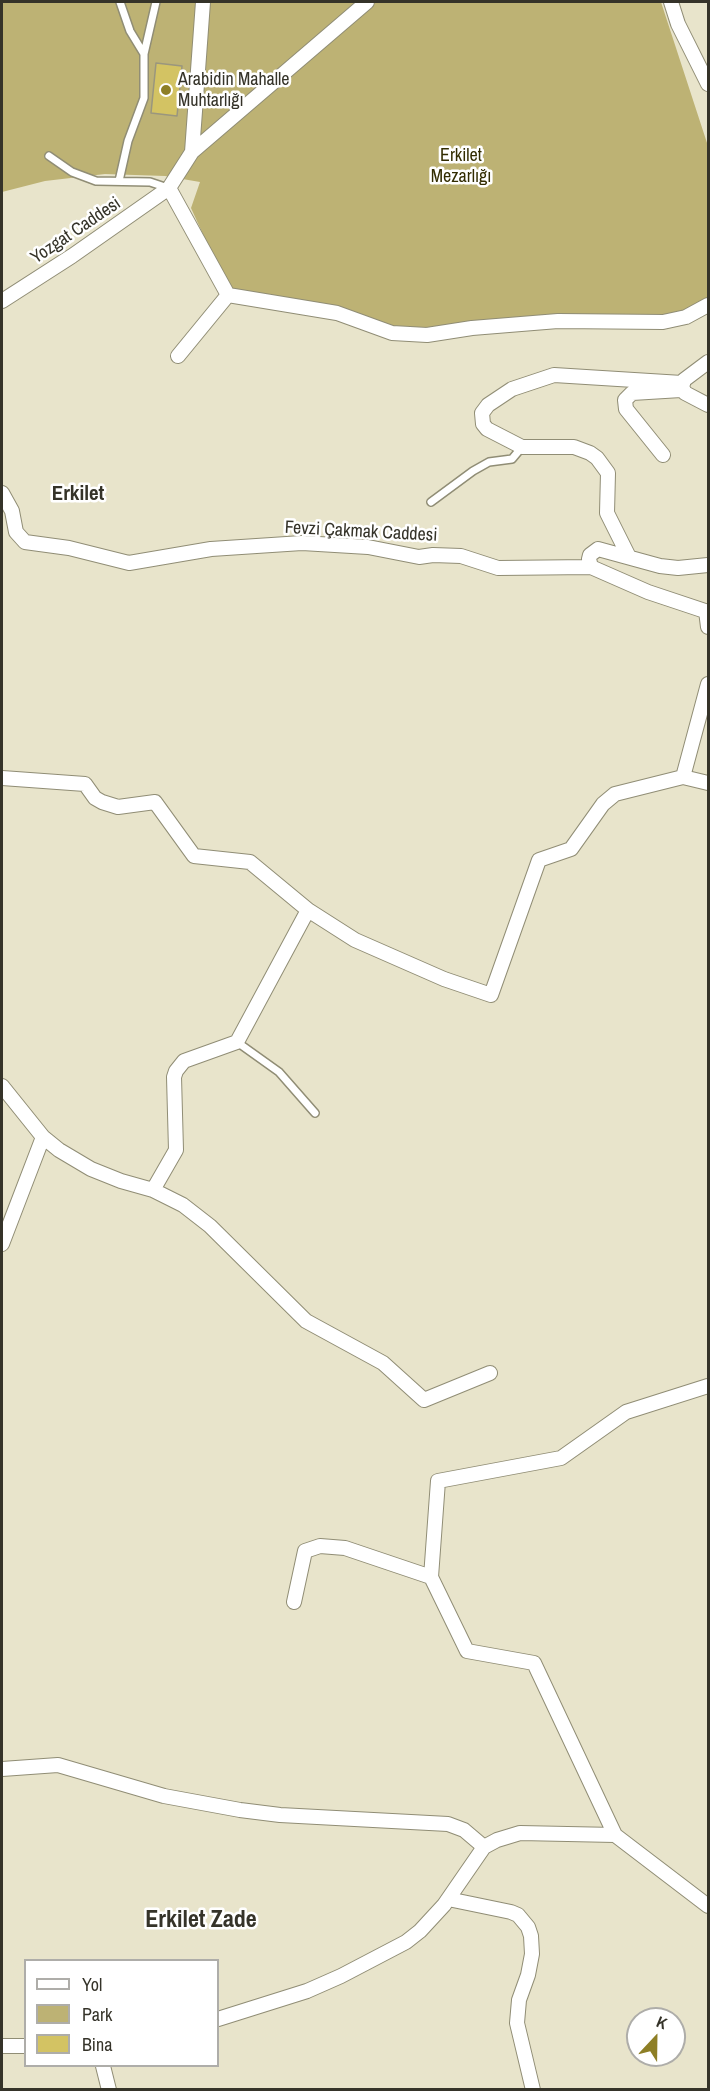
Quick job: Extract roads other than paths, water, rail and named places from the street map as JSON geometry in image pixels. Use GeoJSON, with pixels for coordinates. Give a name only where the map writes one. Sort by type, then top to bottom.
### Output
{"type":"FeatureCollection","features":[{"type":"Feature","properties":{"kind":"street"},"geometry":{"type":"LineString","coordinates":[[192,152],[203,2]]}},
{"type":"Feature","properties":{"kind":"street"},"geometry":{"type":"LineString","coordinates":[[228,296],[169,188],[192,152],[367,2]]}},
{"type":"Feature","properties":{"kind":"street"},"geometry":{"type":"LineString","coordinates":[[671,2],[678,24],[708,84]]}},
{"type":"Feature","properties":{"kind":"street","name":"Yozgat Caddesi"},"geometry":{"type":"LineString","coordinates":[[2,301],[72,256],[169,188]]}},
{"type":"Feature","properties":{"kind":"street"},"geometry":{"type":"LineString","coordinates":[[228,296],[337,313],[392,333],[415,336],[483,327],[558,321],[663,322],[686,317],[708,305]]}},
{"type":"Feature","properties":{"kind":"street"},"geometry":{"type":"LineString","coordinates":[[178,356],[228,296]]}},
{"type":"Feature","properties":{"kind":"street"},"geometry":{"type":"LineString","coordinates":[[663,455],[626,409],[625,400],[632,393],[683,387],[708,363]]}},
{"type":"Feature","properties":{"kind":"street"},"geometry":{"type":"LineString","coordinates":[[629,557],[607,513],[608,473],[597,458],[574,447],[522,447],[487,429],[482,418],[484,408],[512,389],[554,375],[683,387],[708,405]]}},
{"type":"Feature","properties":{"kind":"street","name":"Fevzi Çakmak Caddesi"},"geometry":{"type":"LineString","coordinates":[[2,493],[12,511],[16,532],[25,542],[69,548],[129,563],[211,549],[302,543],[368,547],[419,557],[455,555],[498,568],[591,567],[648,592],[707,612]]}},
{"type":"Feature","properties":{"kind":"street"},"geometry":{"type":"LineString","coordinates":[[591,567],[590,555],[598,549],[660,566],[708,565]]}},
{"type":"Feature","properties":{"kind":"street"},"geometry":{"type":"LineString","coordinates":[[707,612],[708,627]]}},
{"type":"Feature","properties":{"kind":"street"},"geometry":{"type":"LineString","coordinates":[[683,777],[708,684]]}},
{"type":"Feature","properties":{"kind":"street"},"geometry":{"type":"LineString","coordinates":[[2,778],[85,784],[89,791],[102,802],[118,807],[155,802],[194,856],[250,862],[308,910],[355,940],[444,979],[491,995],[539,860],[571,849],[603,804],[615,794],[683,777],[708,783]]}},
{"type":"Feature","properties":{"kind":"street"},"geometry":{"type":"LineString","coordinates":[[153,1190],[176,1150],[174,1077],[176,1071],[184,1061],[237,1042],[308,910]]}},
{"type":"Feature","properties":{"kind":"street"},"geometry":{"type":"LineString","coordinates":[[2,1086],[43,1137],[59,1150],[90,1169],[153,1190],[183,1205],[197,1215],[306,1321],[383,1363],[424,1400],[490,1373]]}},
{"type":"Feature","properties":{"kind":"street"},"geometry":{"type":"LineString","coordinates":[[2,1244],[43,1137]]}},
{"type":"Feature","properties":{"kind":"street"},"geometry":{"type":"LineString","coordinates":[[708,1386],[626,1412],[561,1458],[438,1481],[430,1577],[467,1651],[534,1663],[615,1835],[708,1906]]}},
{"type":"Feature","properties":{"kind":"street"},"geometry":{"type":"LineString","coordinates":[[294,1602],[304,1551],[320,1546],[345,1548],[430,1577]]}},
{"type":"Feature","properties":{"kind":"street"},"geometry":{"type":"LineString","coordinates":[[2,1769],[58,1766],[164,1796],[280,1815],[448,1824],[464,1830],[484,1847]]}},
{"type":"Feature","properties":{"kind":"street"},"geometry":{"type":"LineString","coordinates":[[219,2019],[307,1991],[390,1952],[420,1931],[448,1899],[484,1847],[520,1833],[615,1835]]}},
{"type":"Feature","properties":{"kind":"street"},"geometry":{"type":"LineString","coordinates":[[448,1899],[511,1912],[518,1915],[528,1927],[532,1944],[530,1964],[522,1986],[517,2013],[518,2034],[533,2090]]}},
{"type":"Feature","properties":{"kind":"street"},"geometry":{"type":"LineString","coordinates":[[2,2046],[24,2046]]}},
{"type":"Feature","properties":{"kind":"street"},"geometry":{"type":"LineString","coordinates":[[103,2067],[109,2090]]}},
{"type":"Feature","properties":{"kind":"lane"},"geometry":{"type":"LineString","coordinates":[[120,2],[130,31],[144,54]]}},
{"type":"Feature","properties":{"kind":"lane"},"geometry":{"type":"LineString","coordinates":[[119,181],[128,141],[144,98],[144,54],[156,2]]}},
{"type":"Feature","properties":{"kind":"lane"},"geometry":{"type":"LineString","coordinates":[[49,156],[72,172],[96,180],[150,182],[169,188]]}},
{"type":"Feature","properties":{"kind":"lane"},"geometry":{"type":"LineString","coordinates":[[431,502],[489,462],[512,459],[522,447]]}},
{"type":"Feature","properties":{"kind":"lane"},"geometry":{"type":"LineString","coordinates":[[237,1042],[279,1071],[315,1113]]}},
{"type":"Feature","properties":{"kind":"place","name":"Arabidin Mahalle Muhtarlığı"},"geometry":{"type":"Point","coordinates":[166,90]}},
{"type":"Feature","properties":{"kind":"district","name":"Erkilet"},"geometry":{"type":"Point","coordinates":[78,494]}},
{"type":"Feature","properties":{"kind":"district","name":"Erkilet Zade"},"geometry":{"type":"Point","coordinates":[201,1921]}},
{"type":"Feature","properties":{"kind":"park label","name":"Erkilet Mezarlığı"},"geometry":{"type":"Point","coordinates":[461,166]}}]}
